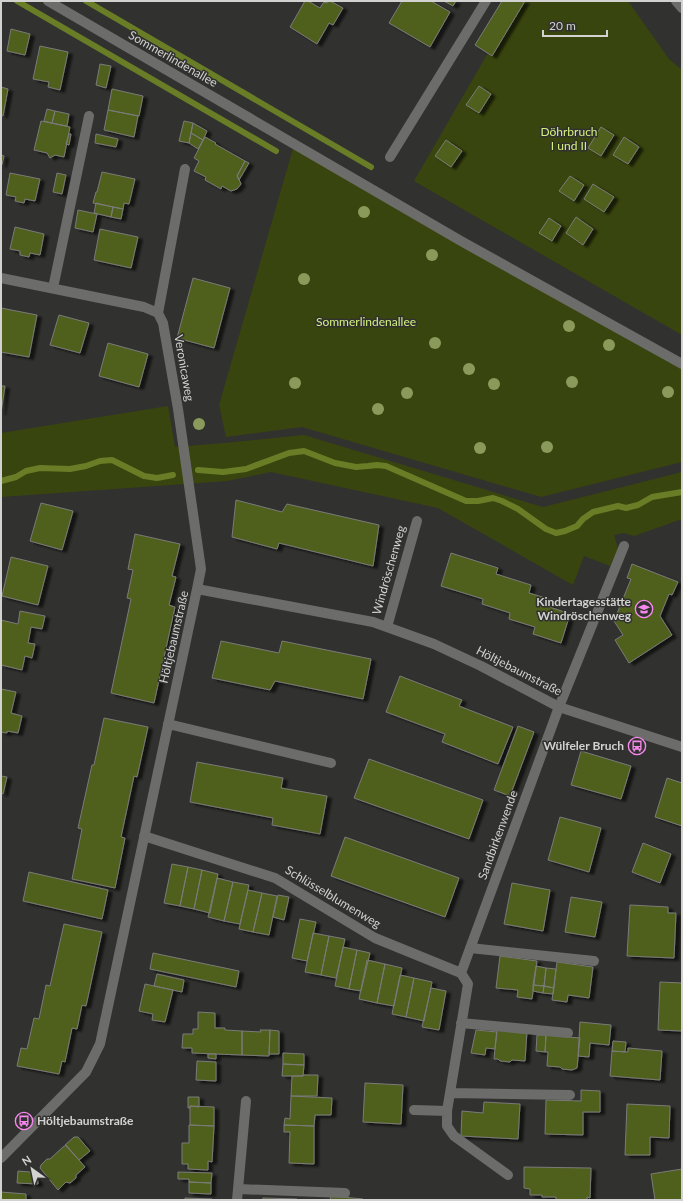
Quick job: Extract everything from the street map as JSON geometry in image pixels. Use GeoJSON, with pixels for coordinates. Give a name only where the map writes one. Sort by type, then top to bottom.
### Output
{"type":"FeatureCollection","features":[{"type":"Feature","properties":{"kind":"street","name":"Sommerlindenallee"},"geometry":{"type":"LineString","coordinates":[[48,1],[461,241],[682,364]]}},
{"type":"Feature","properties":{"kind":"street"},"geometry":{"type":"LineString","coordinates":[[390,157],[486,1]]}},
{"type":"Feature","properties":{"kind":"street"},"geometry":{"type":"LineString","coordinates":[[53,288],[89,116]]}},
{"type":"Feature","properties":{"kind":"street"},"geometry":{"type":"LineString","coordinates":[[1,278],[144,307],[158,313],[185,169]]}},
{"type":"Feature","properties":{"kind":"street","name":"Veronicaweg"},"geometry":{"type":"LineString","coordinates":[[158,313],[164,323],[190,489],[201,569],[197,589]]}},
{"type":"Feature","properties":{"kind":"street","name":"Windröschenweg"},"geometry":{"type":"LineString","coordinates":[[387,627],[417,521]]}},
{"type":"Feature","properties":{"kind":"street"},"geometry":{"type":"LineString","coordinates":[[559,707],[624,546]]}},
{"type":"Feature","properties":{"kind":"street","name":"Höltjebaumstraße"},"geometry":{"type":"LineString","coordinates":[[1,1158],[86,1072],[100,1044],[197,589],[373,622],[434,644],[559,707],[682,747]]}},
{"type":"Feature","properties":{"kind":"street","name":"Sandbirkenwende"},"geometry":{"type":"LineString","coordinates":[[461,973],[559,707]]}},
{"type":"Feature","properties":{"kind":"street"},"geometry":{"type":"LineString","coordinates":[[168,724],[331,763]]}},
{"type":"Feature","properties":{"kind":"street","name":"Schlüsselblumenweg"},"geometry":{"type":"LineString","coordinates":[[144,836],[275,878],[375,938],[461,973]]}},
{"type":"Feature","properties":{"kind":"street"},"geometry":{"type":"LineString","coordinates":[[470,948],[594,961]]}},
{"type":"Feature","properties":{"kind":"street"},"geometry":{"type":"LineString","coordinates":[[461,973],[468,984],[447,1111],[447,1126],[454,1136],[508,1175]]}},
{"type":"Feature","properties":{"kind":"street"},"geometry":{"type":"LineString","coordinates":[[461,1023],[568,1033]]}},
{"type":"Feature","properties":{"kind":"street"},"geometry":{"type":"LineString","coordinates":[[450,1093],[570,1095]]}},
{"type":"Feature","properties":{"kind":"street"},"geometry":{"type":"LineString","coordinates":[[237,1200],[246,1101]]}},
{"type":"Feature","properties":{"kind":"street"},"geometry":{"type":"LineString","coordinates":[[414,1110],[447,1111]]}},
{"type":"Feature","properties":{"kind":"street"},"geometry":{"type":"LineString","coordinates":[[238,1189],[345,1193]]}},
{"type":"Feature","properties":{"kind":"green space","name":"Döhrbruch I und II"},"geometry":{"type":"Polygon","coordinates":[[[518,1],[628,1],[669,59],[682,70],[682,335],[414,181],[518,1]]]}},
{"type":"Feature","properties":{"kind":"green space","name":"Sommerlindenallee"},"geometry":{"type":"Polygon","coordinates":[[[294,145],[682,364],[682,462],[541,497],[302,427],[226,437],[219,405],[294,145]]]}},
{"type":"Feature","properties":{"kind":"green space"},"geometry":{"type":"Polygon","coordinates":[[[168,406],[175,447],[304,435],[543,507],[682,472],[682,519],[634,536],[624,533],[614,535],[618,549],[610,566],[584,556],[573,585],[438,508],[271,472],[227,481],[1,497],[1,433],[168,406]]]}},
{"type":"Feature","properties":{"kind":"building"},"geometry":{"type":"Polygon","coordinates":[[[305,1],[308,1],[320,8],[324,2],[327,3],[330,1],[343,8],[333,25],[329,23],[317,44],[290,27],[305,1]]]}},
{"type":"Feature","properties":{"kind":"building"},"geometry":{"type":"Polygon","coordinates":[[[402,1],[431,1],[450,12],[430,47],[389,23],[402,1]]]}},
{"type":"Feature","properties":{"kind":"building"},"geometry":{"type":"Polygon","coordinates":[[[444,1],[456,1],[453,6],[444,1]]]}},
{"type":"Feature","properties":{"kind":"building"},"geometry":{"type":"Polygon","coordinates":[[[502,1],[525,1],[492,56],[475,45],[502,1]]]}},
{"type":"Feature","properties":{"kind":"building"},"geometry":{"type":"Polygon","coordinates":[[[11,29],[30,34],[25,55],[7,51],[11,29]]]}},
{"type":"Feature","properties":{"kind":"building"},"geometry":{"type":"Polygon","coordinates":[[[40,46],[68,52],[60,90],[48,87],[49,82],[33,79],[40,46]]]}},
{"type":"Feature","properties":{"kind":"building"},"geometry":{"type":"Polygon","coordinates":[[[100,64],[111,66],[106,88],[96,85],[100,64]]]}},
{"type":"Feature","properties":{"kind":"building"},"geometry":{"type":"Polygon","coordinates":[[[479,86],[491,94],[479,113],[466,105],[479,86]]]}},
{"type":"Feature","properties":{"kind":"building"},"geometry":{"type":"Polygon","coordinates":[[[1,87],[8,89],[3,116],[1,115],[1,87]]]}},
{"type":"Feature","properties":{"kind":"building"},"geometry":{"type":"Polygon","coordinates":[[[112,89],[143,96],[139,116],[108,110],[112,89]]]}},
{"type":"Feature","properties":{"kind":"building"},"geometry":{"type":"Polygon","coordinates":[[[47,109],[55,111],[52,123],[44,121],[47,109]]]}},
{"type":"Feature","properties":{"kind":"building"},"geometry":{"type":"Polygon","coordinates":[[[108,110],[138,116],[134,137],[104,130],[108,110]]]}},
{"type":"Feature","properties":{"kind":"building"},"geometry":{"type":"Polygon","coordinates":[[[55,111],[69,114],[67,126],[52,123],[55,111]]]}},
{"type":"Feature","properties":{"kind":"building"},"geometry":{"type":"Polygon","coordinates":[[[41,121],[70,127],[64,157],[55,155],[50,158],[47,153],[34,150],[41,121]]]}},
{"type":"Feature","properties":{"kind":"building"},"geometry":{"type":"Polygon","coordinates":[[[184,121],[193,123],[189,143],[179,141],[184,121]]]}},
{"type":"Feature","properties":{"kind":"building"},"geometry":{"type":"Polygon","coordinates":[[[193,123],[207,131],[203,140],[191,133],[193,123]]]}},
{"type":"Feature","properties":{"kind":"building"},"geometry":{"type":"Polygon","coordinates":[[[601,127],[614,135],[601,156],[588,148],[601,127]]]}},
{"type":"Feature","properties":{"kind":"building"},"geometry":{"type":"Polygon","coordinates":[[[191,133],[203,140],[198,149],[189,143],[191,133]]]}},
{"type":"Feature","properties":{"kind":"building"},"geometry":{"type":"Polygon","coordinates":[[[69,134],[71,134],[69,145],[66,144],[69,134]]]}},
{"type":"Feature","properties":{"kind":"building"},"geometry":{"type":"Polygon","coordinates":[[[96,134],[118,139],[116,147],[95,143],[96,134]]]}},
{"type":"Feature","properties":{"kind":"building"},"geometry":{"type":"Polygon","coordinates":[[[205,137],[245,161],[237,176],[241,184],[237,189],[231,191],[222,186],[221,189],[205,180],[206,177],[194,171],[199,161],[194,158],[205,137]]]}},
{"type":"Feature","properties":{"kind":"building"},"geometry":{"type":"Polygon","coordinates":[[[624,137],[639,147],[628,164],[613,155],[624,137]]]}},
{"type":"Feature","properties":{"kind":"building"},"geometry":{"type":"Polygon","coordinates":[[[446,140],[462,151],[451,167],[435,156],[446,140]]]}},
{"type":"Feature","properties":{"kind":"building"},"geometry":{"type":"Polygon","coordinates":[[[1,155],[4,156],[2,165],[1,165],[1,155]]]}},
{"type":"Feature","properties":{"kind":"building"},"geometry":{"type":"Polygon","coordinates":[[[245,161],[249,163],[239,180],[237,176],[245,161]]]}},
{"type":"Feature","properties":{"kind":"building"},"geometry":{"type":"Polygon","coordinates":[[[102,172],[135,179],[129,204],[124,203],[123,209],[93,203],[102,172]]]}},
{"type":"Feature","properties":{"kind":"building"},"geometry":{"type":"Polygon","coordinates":[[[10,173],[40,179],[35,201],[25,199],[24,203],[15,201],[16,197],[6,195],[10,173]]]}},
{"type":"Feature","properties":{"kind":"building"},"geometry":{"type":"Polygon","coordinates":[[[57,173],[66,175],[62,194],[53,192],[57,173]]]}},
{"type":"Feature","properties":{"kind":"building"},"geometry":{"type":"Polygon","coordinates":[[[570,176],[584,185],[574,201],[559,191],[570,176]]]}},
{"type":"Feature","properties":{"kind":"building"},"geometry":{"type":"Polygon","coordinates":[[[593,184],[614,197],[604,212],[584,199],[593,184]]]}},
{"type":"Feature","properties":{"kind":"building"},"geometry":{"type":"Polygon","coordinates":[[[96,203],[113,207],[111,217],[94,213],[96,203]]]}},
{"type":"Feature","properties":{"kind":"building"},"geometry":{"type":"Polygon","coordinates":[[[113,207],[123,209],[121,219],[111,217],[113,207]]]}},
{"type":"Feature","properties":{"kind":"building"},"geometry":{"type":"Polygon","coordinates":[[[78,210],[97,214],[93,232],[75,228],[78,210]]]}},
{"type":"Feature","properties":{"kind":"building"},"geometry":{"type":"Polygon","coordinates":[[[576,217],[593,229],[583,245],[566,233],[576,217]]]}},
{"type":"Feature","properties":{"kind":"building"},"geometry":{"type":"Polygon","coordinates":[[[549,218],[561,226],[552,241],[539,233],[549,218]]]}},
{"type":"Feature","properties":{"kind":"building"},"geometry":{"type":"Polygon","coordinates":[[[15,227],[44,234],[40,255],[30,253],[29,257],[20,255],[20,251],[10,249],[15,227]]]}},
{"type":"Feature","properties":{"kind":"building"},"geometry":{"type":"Polygon","coordinates":[[[100,229],[138,237],[131,268],[94,260],[100,229]]]}},
{"type":"Feature","properties":{"kind":"building"},"geometry":{"type":"Polygon","coordinates":[[[193,278],[230,288],[214,348],[177,338],[193,278]]]}},
{"type":"Feature","properties":{"kind":"building"},"geometry":{"type":"Polygon","coordinates":[[[1,308],[37,315],[29,357],[1,352],[1,308]]]}},
{"type":"Feature","properties":{"kind":"building"},"geometry":{"type":"Polygon","coordinates":[[[59,315],[89,323],[80,353],[50,345],[59,315]]]}},
{"type":"Feature","properties":{"kind":"building"},"geometry":{"type":"Polygon","coordinates":[[[108,343],[148,354],[139,387],[99,376],[108,343]]]}},
{"type":"Feature","properties":{"kind":"building"},"geometry":{"type":"Polygon","coordinates":[[[1,386],[5,386],[1,413],[1,386]]]}},
{"type":"Feature","properties":{"kind":"building"},"geometry":{"type":"Polygon","coordinates":[[[236,500],[282,512],[287,504],[379,525],[373,566],[279,543],[277,549],[232,537],[236,500]]]}},
{"type":"Feature","properties":{"kind":"building"},"geometry":{"type":"Polygon","coordinates":[[[41,503],[73,511],[62,550],[30,541],[41,503]]]}},
{"type":"Feature","properties":{"kind":"building"},"geometry":{"type":"Polygon","coordinates":[[[135,534],[180,544],[172,576],[176,577],[169,605],[175,607],[154,703],[111,693],[131,599],[127,598],[133,570],[128,569],[135,534]]]}},
{"type":"Feature","properties":{"kind":"building"},"geometry":{"type":"Polygon","coordinates":[[[451,553],[498,568],[496,574],[531,585],[529,593],[552,600],[550,607],[570,614],[561,643],[533,634],[535,627],[509,619],[510,613],[482,604],[483,599],[441,586],[451,553]]]}},
{"type":"Feature","properties":{"kind":"building"},"geometry":{"type":"Polygon","coordinates":[[[11,557],[48,566],[38,605],[2,596],[11,557]]]}},
{"type":"Feature","properties":{"kind":"building"},"geometry":{"type":"Polygon","coordinates":[[[632,564],[678,582],[672,595],[669,594],[660,616],[672,635],[629,663],[615,640],[623,635],[614,621],[631,579],[627,578],[632,564]]]}},
{"type":"Feature","properties":{"kind":"building"},"geometry":{"type":"Polygon","coordinates":[[[20,611],[45,616],[42,629],[31,627],[28,643],[35,644],[32,658],[25,656],[22,670],[1,665],[1,620],[18,624],[20,611]]]}},
{"type":"Feature","properties":{"kind":"building"},"geometry":{"type":"Polygon","coordinates":[[[221,641],[279,653],[282,641],[371,659],[363,699],[275,681],[270,690],[212,678],[221,641]]]}},
{"type":"Feature","properties":{"kind":"building"},"geometry":{"type":"Polygon","coordinates":[[[400,676],[462,700],[459,706],[513,727],[498,764],[442,742],[445,734],[386,712],[400,676]]]}},
{"type":"Feature","properties":{"kind":"building"},"geometry":{"type":"Polygon","coordinates":[[[1,689],[16,692],[11,713],[22,716],[18,733],[7,731],[7,733],[1,732],[1,689]]]}},
{"type":"Feature","properties":{"kind":"building"},"geometry":{"type":"Polygon","coordinates":[[[104,718],[148,727],[137,777],[134,776],[121,837],[125,838],[115,888],[72,879],[82,829],[78,828],[104,718]]]}},
{"type":"Feature","properties":{"kind":"building"},"geometry":{"type":"Polygon","coordinates":[[[518,726],[534,732],[510,796],[494,790],[518,726]]]}},
{"type":"Feature","properties":{"kind":"building"},"geometry":{"type":"Polygon","coordinates":[[[581,751],[631,766],[621,799],[571,785],[581,751]]]}},
{"type":"Feature","properties":{"kind":"building"},"geometry":{"type":"Polygon","coordinates":[[[369,759],[483,800],[469,839],[354,798],[369,759]]]}},
{"type":"Feature","properties":{"kind":"building"},"geometry":{"type":"Polygon","coordinates":[[[197,762],[283,778],[281,788],[327,796],[320,834],[272,825],[273,818],[190,802],[197,762]]]}},
{"type":"Feature","properties":{"kind":"building"},"geometry":{"type":"Polygon","coordinates":[[[1,776],[7,777],[3,794],[1,793],[1,776]]]}},
{"type":"Feature","properties":{"kind":"building"},"geometry":{"type":"Polygon","coordinates":[[[667,778],[682,783],[682,826],[655,817],[667,778]]]}},
{"type":"Feature","properties":{"kind":"building"},"geometry":{"type":"Polygon","coordinates":[[[560,817],[601,828],[589,872],[548,860],[560,817]]]}},
{"type":"Feature","properties":{"kind":"building"},"geometry":{"type":"Polygon","coordinates":[[[345,837],[459,878],[445,917],[331,876],[345,837]]]}},
{"type":"Feature","properties":{"kind":"building"},"geometry":{"type":"Polygon","coordinates":[[[643,843],[671,854],[660,883],[632,872],[643,843]]]}},
{"type":"Feature","properties":{"kind":"building"},"geometry":{"type":"Polygon","coordinates":[[[172,864],[188,867],[180,906],[164,903],[172,864]]]}},
{"type":"Feature","properties":{"kind":"building"},"geometry":{"type":"Polygon","coordinates":[[[188,867],[202,870],[194,909],[180,906],[188,867]]]}},
{"type":"Feature","properties":{"kind":"building"},"geometry":{"type":"Polygon","coordinates":[[[202,870],[218,874],[210,913],[194,909],[202,870]]]}},
{"type":"Feature","properties":{"kind":"building"},"geometry":{"type":"Polygon","coordinates":[[[29,872],[108,890],[102,919],[23,901],[29,872]]]}},
{"type":"Feature","properties":{"kind":"building"},"geometry":{"type":"Polygon","coordinates":[[[217,878],[233,882],[224,921],[208,917],[217,878]]]}},
{"type":"Feature","properties":{"kind":"building"},"geometry":{"type":"Polygon","coordinates":[[[233,882],[249,885],[240,924],[224,921],[233,882]]]}},
{"type":"Feature","properties":{"kind":"building"},"geometry":{"type":"Polygon","coordinates":[[[512,883],[550,890],[543,931],[504,924],[512,883]]]}},
{"type":"Feature","properties":{"kind":"building"},"geometry":{"type":"Polygon","coordinates":[[[248,890],[262,893],[253,932],[239,929],[248,890]]]}},
{"type":"Feature","properties":{"kind":"building"},"geometry":{"type":"Polygon","coordinates":[[[262,893],[277,896],[269,935],[253,932],[262,893]]]}},
{"type":"Feature","properties":{"kind":"building"},"geometry":{"type":"Polygon","coordinates":[[[278,895],[289,897],[284,920],[273,917],[278,895]]]}},
{"type":"Feature","properties":{"kind":"building"},"geometry":{"type":"Polygon","coordinates":[[[571,897],[602,902],[595,937],[565,932],[571,897]]]}},
{"type":"Feature","properties":{"kind":"building"},"geometry":{"type":"Polygon","coordinates":[[[630,905],[668,907],[668,913],[676,913],[674,958],[627,956],[630,905]]]}},
{"type":"Feature","properties":{"kind":"building"},"geometry":{"type":"Polygon","coordinates":[[[300,919],[316,922],[307,961],[292,958],[300,919]]]}},
{"type":"Feature","properties":{"kind":"building"},"geometry":{"type":"Polygon","coordinates":[[[64,924],[102,932],[86,1006],[82,1005],[77,1029],[72,1028],[65,1062],[62,1061],[59,1074],[17,1066],[21,1048],[27,1049],[34,1018],[39,1019],[46,985],[50,986],[64,924]]]}},
{"type":"Feature","properties":{"kind":"building"},"geometry":{"type":"Polygon","coordinates":[[[313,933],[329,936],[321,975],[305,972],[313,933]]]}},
{"type":"Feature","properties":{"kind":"building"},"geometry":{"type":"Polygon","coordinates":[[[329,936],[345,939],[336,978],[321,975],[329,936]]]}},
{"type":"Feature","properties":{"kind":"building"},"geometry":{"type":"Polygon","coordinates":[[[343,947],[357,950],[349,989],[335,986],[343,947]]]}},
{"type":"Feature","properties":{"kind":"building"},"geometry":{"type":"Polygon","coordinates":[[[357,950],[370,953],[361,991],[349,989],[357,950]]]}},
{"type":"Feature","properties":{"kind":"building"},"geometry":{"type":"Polygon","coordinates":[[[153,953],[239,971],[236,987],[150,969],[153,953]]]}},
{"type":"Feature","properties":{"kind":"building"},"geometry":{"type":"Polygon","coordinates":[[[500,956],[537,961],[532,999],[517,997],[518,990],[496,988],[500,956]]]}},
{"type":"Feature","properties":{"kind":"building"},"geometry":{"type":"Polygon","coordinates":[[[367,960],[385,964],[377,1003],[359,999],[367,960]]]}},
{"type":"Feature","properties":{"kind":"building"},"geometry":{"type":"Polygon","coordinates":[[[557,962],[593,967],[589,998],[568,995],[567,1002],[552,1000],[557,962]]]}},
{"type":"Feature","properties":{"kind":"building"},"geometry":{"type":"Polygon","coordinates":[[[385,964],[402,968],[394,1006],[377,1003],[385,964]]]}},
{"type":"Feature","properties":{"kind":"building"},"geometry":{"type":"Polygon","coordinates":[[[536,966],[546,968],[544,986],[533,985],[536,966]]]}},
{"type":"Feature","properties":{"kind":"building"},"geometry":{"type":"Polygon","coordinates":[[[546,968],[556,969],[554,988],[544,986],[546,968]]]}},
{"type":"Feature","properties":{"kind":"building"},"geometry":{"type":"Polygon","coordinates":[[[157,974],[184,980],[182,992],[154,986],[157,974]]]}},
{"type":"Feature","properties":{"kind":"building"},"geometry":{"type":"Polygon","coordinates":[[[400,975],[414,978],[406,1017],[392,1014],[400,975]]]}},
{"type":"Feature","properties":{"kind":"building"},"geometry":{"type":"Polygon","coordinates":[[[414,978],[432,982],[424,1021],[406,1017],[414,978]]]}},
{"type":"Feature","properties":{"kind":"building"},"geometry":{"type":"Polygon","coordinates":[[[660,982],[682,983],[682,1031],[658,1030],[660,982]]]}},
{"type":"Feature","properties":{"kind":"building"},"geometry":{"type":"Polygon","coordinates":[[[145,984],[173,990],[165,1022],[152,1020],[153,1014],[139,1011],[145,984]]]}},
{"type":"Feature","properties":{"kind":"building"},"geometry":{"type":"Polygon","coordinates":[[[533,985],[544,986],[543,993],[533,991],[533,985]]]}},
{"type":"Feature","properties":{"kind":"building"},"geometry":{"type":"Polygon","coordinates":[[[544,986],[554,988],[553,994],[543,993],[544,986]]]}},
{"type":"Feature","properties":{"kind":"building"},"geometry":{"type":"Polygon","coordinates":[[[431,988],[446,991],[439,1030],[422,1027],[431,988]]]}},
{"type":"Feature","properties":{"kind":"building"},"geometry":{"type":"Polygon","coordinates":[[[198,1012],[215,1013],[215,1028],[242,1031],[242,1055],[192,1053],[192,1048],[182,1048],[183,1034],[193,1034],[193,1029],[198,1029],[198,1012]]]}},
{"type":"Feature","properties":{"kind":"building"},"geometry":{"type":"Polygon","coordinates":[[[580,1022],[611,1025],[609,1045],[590,1043],[589,1057],[578,1056],[580,1022]]]}},
{"type":"Feature","properties":{"kind":"building"},"geometry":{"type":"Polygon","coordinates":[[[497,1028],[527,1031],[525,1061],[512,1060],[510,1062],[494,1059],[497,1028]]]}},
{"type":"Feature","properties":{"kind":"building"},"geometry":{"type":"Polygon","coordinates":[[[260,1030],[270,1030],[269,1056],[242,1055],[242,1031],[261,1032],[260,1030]]]}},
{"type":"Feature","properties":{"kind":"building"},"geometry":{"type":"Polygon","coordinates":[[[270,1030],[279,1031],[279,1054],[269,1054],[270,1030]]]}},
{"type":"Feature","properties":{"kind":"building"},"geometry":{"type":"Polygon","coordinates":[[[476,1030],[497,1032],[495,1049],[486,1048],[485,1055],[471,1053],[476,1030]]]}},
{"type":"Feature","properties":{"kind":"building"},"geometry":{"type":"Polygon","coordinates":[[[537,1035],[546,1035],[545,1052],[536,1051],[537,1035]]]}},
{"type":"Feature","properties":{"kind":"building"},"geometry":{"type":"Polygon","coordinates":[[[546,1035],[580,1038],[577,1068],[572,1070],[547,1066],[548,1052],[545,1052],[546,1035]]]}},
{"type":"Feature","properties":{"kind":"building"},"geometry":{"type":"Polygon","coordinates":[[[613,1041],[626,1042],[625,1052],[612,1051],[613,1041]]]}},
{"type":"Feature","properties":{"kind":"building"},"geometry":{"type":"Polygon","coordinates":[[[628,1048],[662,1051],[660,1080],[610,1076],[612,1051],[628,1052],[628,1048]]]}},
{"type":"Feature","properties":{"kind":"building"},"geometry":{"type":"Polygon","coordinates":[[[283,1053],[304,1054],[304,1065],[283,1064],[283,1053]]]}},
{"type":"Feature","properties":{"kind":"building"},"geometry":{"type":"Polygon","coordinates":[[[208,1054],[216,1054],[216,1059],[208,1058],[208,1054]]]}},
{"type":"Feature","properties":{"kind":"building"},"geometry":{"type":"Polygon","coordinates":[[[197,1061],[216,1062],[216,1081],[196,1080],[197,1061]]]}},
{"type":"Feature","properties":{"kind":"building"},"geometry":{"type":"Polygon","coordinates":[[[283,1064],[304,1065],[303,1076],[282,1076],[283,1064]]]}},
{"type":"Feature","properties":{"kind":"building"},"geometry":{"type":"Polygon","coordinates":[[[318,1075],[317,1096],[291,1096],[292,1076],[318,1075]]]}},
{"type":"Feature","properties":{"kind":"building"},"geometry":{"type":"Polygon","coordinates":[[[365,1083],[403,1085],[401,1124],[363,1122],[365,1083]]]}},
{"type":"Feature","properties":{"kind":"building"},"geometry":{"type":"Polygon","coordinates":[[[581,1090],[600,1091],[600,1112],[583,1112],[583,1135],[545,1134],[546,1100],[581,1101],[581,1090]]]}},
{"type":"Feature","properties":{"kind":"building"},"geometry":{"type":"Polygon","coordinates":[[[291,1096],[332,1098],[331,1115],[315,1115],[314,1126],[284,1125],[285,1118],[290,1119],[291,1096]]]}},
{"type":"Feature","properties":{"kind":"building"},"geometry":{"type":"Polygon","coordinates":[[[188,1097],[199,1097],[199,1107],[190,1106],[190,1108],[188,1108],[188,1097]]]}},
{"type":"Feature","properties":{"kind":"building"},"geometry":{"type":"Polygon","coordinates":[[[484,1102],[520,1104],[518,1139],[461,1136],[462,1111],[483,1113],[484,1102]]]}},
{"type":"Feature","properties":{"kind":"building"},"geometry":{"type":"Polygon","coordinates":[[[627,1104],[670,1106],[669,1138],[650,1137],[650,1155],[625,1155],[627,1104]]]}},
{"type":"Feature","properties":{"kind":"building"},"geometry":{"type":"Polygon","coordinates":[[[190,1106],[214,1107],[214,1126],[190,1125],[190,1106]]]}},
{"type":"Feature","properties":{"kind":"building"},"geometry":{"type":"Polygon","coordinates":[[[189,1125],[214,1126],[212,1162],[208,1161],[208,1170],[188,1169],[188,1164],[182,1164],[182,1143],[189,1143],[189,1125]]]}},
{"type":"Feature","properties":{"kind":"building"},"geometry":{"type":"Polygon","coordinates":[[[284,1125],[314,1126],[314,1164],[289,1163],[290,1132],[284,1132],[284,1125]]]}},
{"type":"Feature","properties":{"kind":"building"},"geometry":{"type":"Polygon","coordinates":[[[74,1137],[78,1137],[90,1151],[79,1160],[65,1145],[74,1137]]]}},
{"type":"Feature","properties":{"kind":"building"},"geometry":{"type":"Polygon","coordinates":[[[66,1145],[85,1167],[76,1175],[76,1178],[70,1183],[66,1182],[58,1190],[40,1168],[47,1159],[50,1159],[66,1145]]]}},
{"type":"Feature","properties":{"kind":"building"},"geometry":{"type":"Polygon","coordinates":[[[524,1167],[591,1168],[590,1198],[587,1197],[587,1200],[556,1200],[556,1197],[530,1195],[530,1189],[524,1188],[524,1167]]]}},
{"type":"Feature","properties":{"kind":"building"},"geometry":{"type":"Polygon","coordinates":[[[682,1169],[682,1200],[655,1200],[651,1174],[682,1169]]]}},
{"type":"Feature","properties":{"kind":"building"},"geometry":{"type":"Polygon","coordinates":[[[18,1171],[30,1172],[38,1181],[38,1184],[17,1183],[18,1171]]]}},
{"type":"Feature","properties":{"kind":"building"},"geometry":{"type":"Polygon","coordinates":[[[178,1172],[212,1173],[211,1183],[189,1182],[189,1179],[178,1179],[178,1172]]]}},
{"type":"Feature","properties":{"kind":"building"},"geometry":{"type":"Polygon","coordinates":[[[189,1182],[211,1183],[211,1194],[189,1193],[189,1182]]]}},
{"type":"Feature","properties":{"kind":"building"},"geometry":{"type":"Polygon","coordinates":[[[1,1192],[26,1194],[26,1200],[1,1200],[1,1192]]]}},
{"type":"Feature","properties":{"kind":"building"},"geometry":{"type":"Polygon","coordinates":[[[331,1196],[363,1199],[363,1200],[330,1200],[331,1196]]]}},
{"type":"Feature","properties":{"kind":"building"},"geometry":{"type":"Polygon","coordinates":[[[185,1198],[212,1199],[212,1200],[185,1200],[185,1198]]]}},
{"type":"Feature","properties":{"kind":"building"},"geometry":{"type":"Polygon","coordinates":[[[263,1198],[297,1199],[297,1200],[262,1200],[263,1198]]]}},
{"type":"Feature","properties":{"kind":"waterway"},"geometry":{"type":"LineString","coordinates":[[17,1],[276,151]]}},
{"type":"Feature","properties":{"kind":"waterway"},"geometry":{"type":"LineString","coordinates":[[86,1],[371,167]]}},
{"type":"Feature","properties":{"kind":"waterway"},"geometry":{"type":"LineString","coordinates":[[198,470],[223,472],[246,469],[289,453],[304,451],[335,463],[356,467],[377,465],[386,466],[466,501],[478,501],[493,498],[518,509],[546,529],[556,533],[577,526],[583,519],[593,512],[618,506],[626,508],[638,505],[652,497],[682,492]]}},
{"type":"Feature","properties":{"kind":"waterway"},"geometry":{"type":"LineString","coordinates":[[1,481],[16,477],[26,471],[40,468],[70,469],[86,466],[100,461],[112,460],[144,476],[157,478],[173,475]]}},
{"type":"Feature","properties":{"kind":"place","name":"Kindertagesstätte Windröschenweg"},"geometry":{"type":"Point","coordinates":[644,609]}},
{"type":"Feature","properties":{"kind":"place","name":"Wülfeler Bruch"},"geometry":{"type":"Point","coordinates":[637,746]}},
{"type":"Feature","properties":{"kind":"place","name":"Höltjebaumstraße"},"geometry":{"type":"Point","coordinates":[24,1121]}}]}
